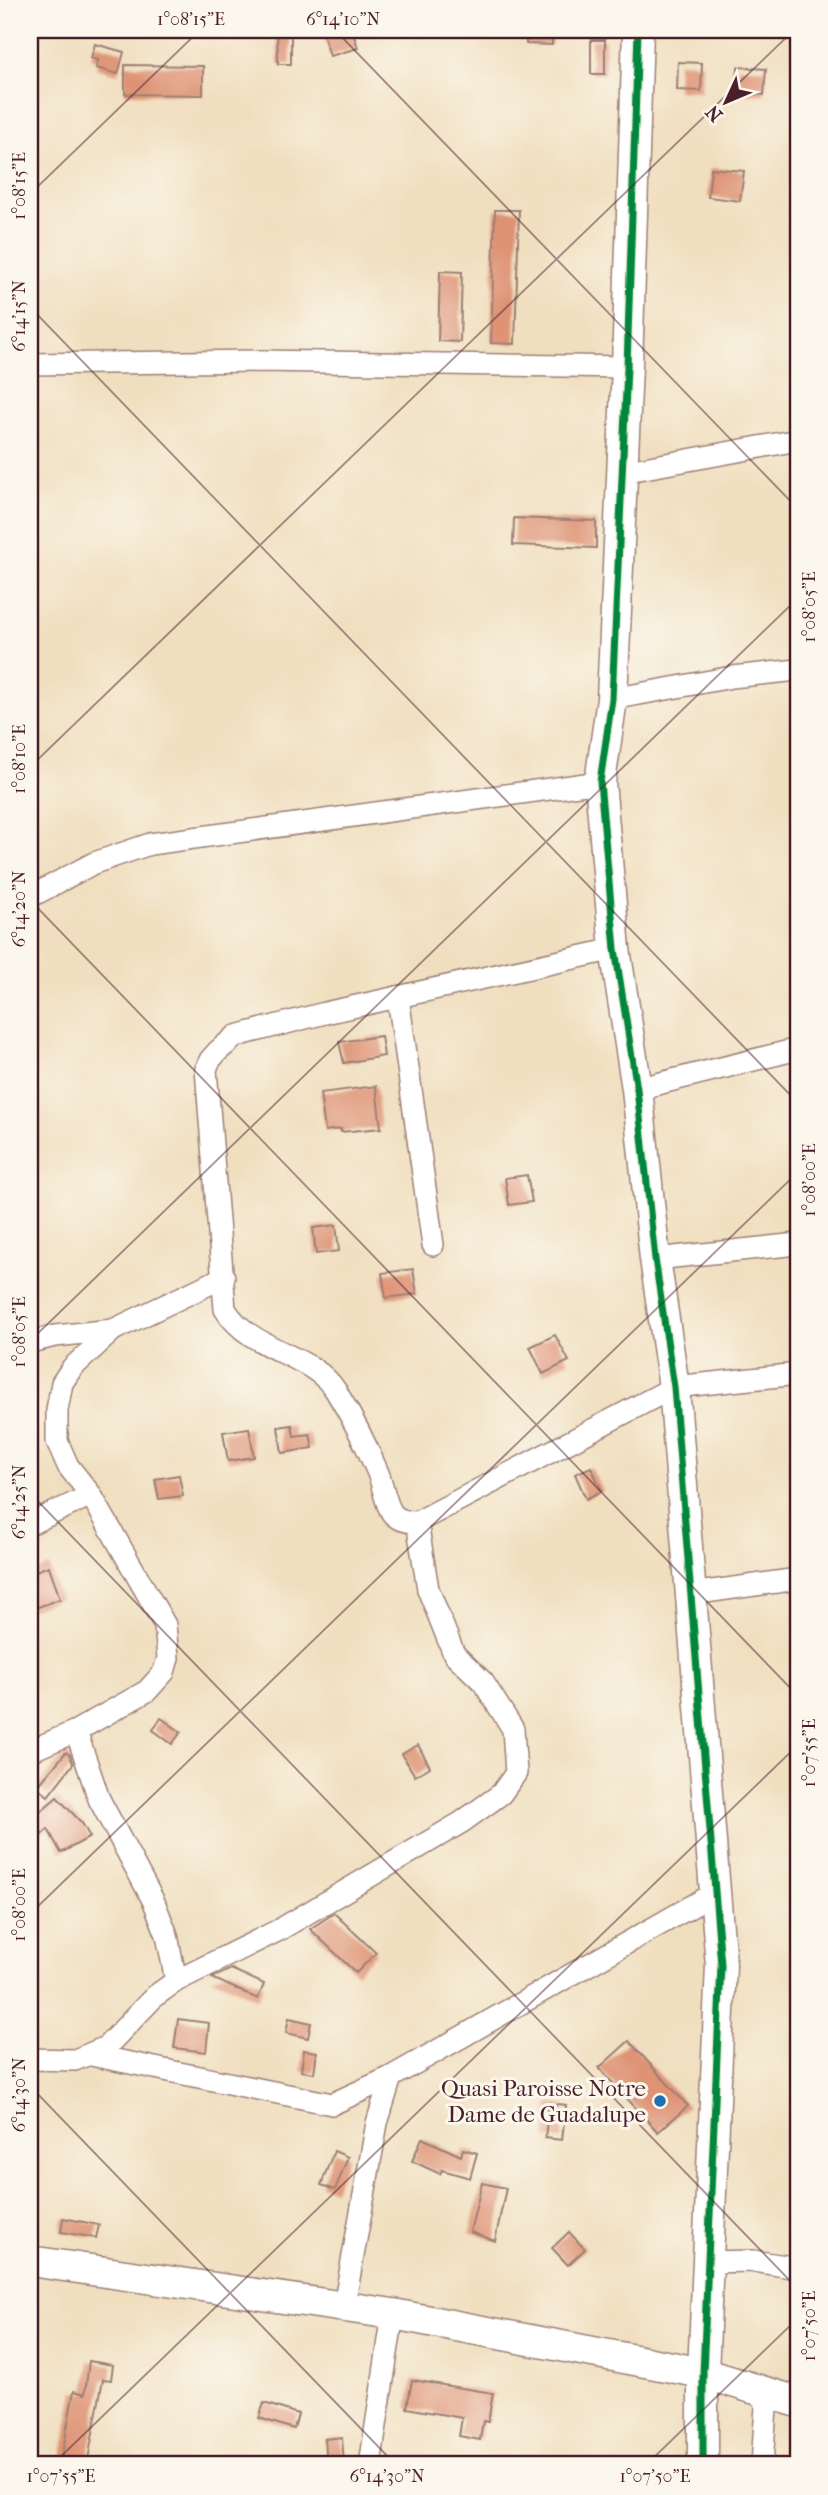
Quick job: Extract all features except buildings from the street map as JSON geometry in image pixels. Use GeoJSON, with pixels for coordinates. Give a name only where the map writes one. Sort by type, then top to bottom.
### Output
{"type":"FeatureCollection","features":[{"type":"Feature","properties":{"kind":"street"},"geometry":{"type":"LineString","coordinates":[[639,30],[612,699],[600,782],[615,949],[637,1088],[655,1259],[674,1387],[721,1965],[703,2373],[703,2465]]}},
{"type":"Feature","properties":{"kind":"street"},"geometry":{"type":"LineString","coordinates":[[30,364],[260,361],[627,367]]}},
{"type":"Feature","properties":{"kind":"street"},"geometry":{"type":"LineString","coordinates":[[622,472],[798,440]]}},
{"type":"Feature","properties":{"kind":"street"},"geometry":{"type":"LineString","coordinates":[[612,699],[732,677],[798,670]]}},
{"type":"Feature","properties":{"kind":"street"},"geometry":{"type":"LineString","coordinates":[[30,897],[94,863],[150,844],[600,782]]}},
{"type":"Feature","properties":{"kind":"street"},"geometry":{"type":"LineString","coordinates":[[615,949],[236,1036],[210,1060],[206,1069],[225,1309],[234,1323],[248,1334],[321,1374],[334,1388],[364,1441],[393,1514],[405,1521],[416,1522],[674,1387],[798,1374]]}},
{"type":"Feature","properties":{"kind":"street"},"geometry":{"type":"LineString","coordinates":[[398,997],[433,1245]]}},
{"type":"Feature","properties":{"kind":"street"},"geometry":{"type":"LineString","coordinates":[[637,1088],[798,1049]]}},
{"type":"Feature","properties":{"kind":"street"},"geometry":{"type":"LineString","coordinates":[[655,1259],[798,1244]]}},
{"type":"Feature","properties":{"kind":"street"},"geometry":{"type":"LineString","coordinates":[[30,1342],[113,1329],[224,1277]]}},
{"type":"Feature","properties":{"kind":"street"},"geometry":{"type":"LineString","coordinates":[[30,1751],[76,1731],[147,1691],[164,1672],[168,1658],[166,1625],[91,1495],[68,1466],[57,1441],[57,1410],[62,1383],[72,1368],[113,1329]]}},
{"type":"Feature","properties":{"kind":"street"},"geometry":{"type":"LineString","coordinates":[[30,1524],[91,1495]]}},
{"type":"Feature","properties":{"kind":"street"},"geometry":{"type":"LineString","coordinates":[[30,2059],[75,2060],[91,2055],[114,2040],[155,1996],[176,1981],[279,1930],[462,1822],[501,1794],[516,1773],[513,1729],[483,1682],[454,1654],[428,1589],[416,1522]]}},
{"type":"Feature","properties":{"kind":"street"},"geometry":{"type":"LineString","coordinates":[[691,1594],[798,1578]]}},
{"type":"Feature","properties":{"kind":"street"},"geometry":{"type":"LineString","coordinates":[[76,1731],[99,1798],[154,1902],[167,1935],[176,1981]]}},
{"type":"Feature","properties":{"kind":"street"},"geometry":{"type":"LineString","coordinates":[[91,2055],[332,2104],[391,2077],[715,1894]]}},
{"type":"Feature","properties":{"kind":"street"},"geometry":{"type":"LineString","coordinates":[[344,2306],[377,2123],[391,2077]]}},
{"type":"Feature","properties":{"kind":"street"},"geometry":{"type":"LineString","coordinates":[[30,2261],[393,2314],[703,2373],[798,2402]]}},
{"type":"Feature","properties":{"kind":"street"},"geometry":{"type":"LineString","coordinates":[[708,2262],[753,2261],[798,2268]]}},
{"type":"Feature","properties":{"kind":"street"},"geometry":{"type":"LineString","coordinates":[[370,2465],[393,2314]]}},
{"type":"Feature","properties":{"kind":"street"},"geometry":{"type":"LineString","coordinates":[[762,2465],[767,2392]]}},
{"type":"Feature","properties":{"kind":"cycle path"},"geometry":{"type":"LineString","coordinates":[[638,30],[612,699],[600,782],[615,949],[637,1089],[655,1259],[674,1387],[721,1965],[703,2373],[703,2465]]}},
{"type":"Feature","properties":{"kind":"place","name":"Quasi Paroisse Notre Dame de Guadalupe"},"geometry":{"type":"Point","coordinates":[660,2101]}}]}
